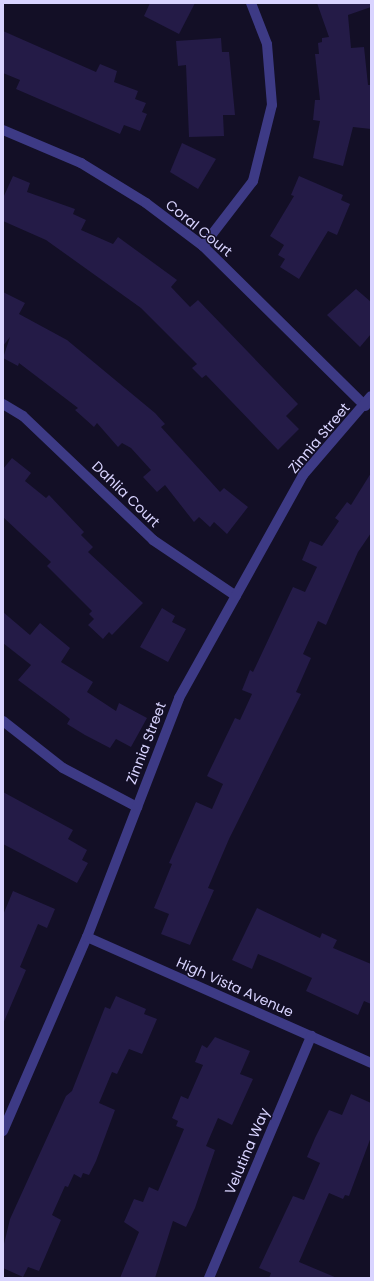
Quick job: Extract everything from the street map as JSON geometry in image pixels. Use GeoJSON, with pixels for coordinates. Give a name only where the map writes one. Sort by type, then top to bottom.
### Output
{"type":"FeatureCollection","features":[{"type":"Feature","properties":{"kind":"street"},"geometry":{"type":"LineString","coordinates":[[203,246],[253,181],[272,105],[267,44],[251,3]]}},
{"type":"Feature","properties":{"kind":"street","name":"Coral Court"},"geometry":{"type":"LineString","coordinates":[[3,130],[80,163],[146,202],[203,246],[365,406]]}},
{"type":"Feature","properties":{"kind":"street","name":"Zinnia Street"},"geometry":{"type":"LineString","coordinates":[[3,1131],[87,937],[179,698],[303,475],[365,406],[371,396]]}},
{"type":"Feature","properties":{"kind":"street","name":"Dahlia Court"},"geometry":{"type":"LineString","coordinates":[[3,404],[23,416],[153,540],[236,596]]}},
{"type":"Feature","properties":{"kind":"street"},"geometry":{"type":"LineString","coordinates":[[3,721],[63,768],[137,807]]}},
{"type":"Feature","properties":{"kind":"street","name":"High Vista Avenue"},"geometry":{"type":"LineString","coordinates":[[87,937],[371,1064]]}},
{"type":"Feature","properties":{"kind":"street","name":"Velutina Way"},"geometry":{"type":"LineString","coordinates":[[209,1278],[311,1036]]}},
{"type":"Feature","properties":{"kind":"building"},"geometry":{"type":"Polygon","coordinates":[[[150,3],[195,3],[179,34],[144,16],[150,3]]]}},
{"type":"Feature","properties":{"kind":"building"},"geometry":{"type":"Polygon","coordinates":[[[317,3],[371,3],[371,7],[348,15],[351,48],[364,47],[368,85],[371,85],[371,129],[353,127],[343,166],[313,158],[320,121],[313,120],[315,100],[320,100],[315,54],[319,54],[318,43],[322,42],[322,38],[329,37],[317,3]]]}},
{"type":"Feature","properties":{"kind":"building"},"geometry":{"type":"Polygon","coordinates":[[[3,31],[96,72],[100,64],[117,71],[114,82],[138,91],[135,99],[146,103],[142,112],[147,114],[140,131],[124,125],[120,134],[16,89],[20,80],[3,73],[3,31]]]}},
{"type":"Feature","properties":{"kind":"building"},"geometry":{"type":"Polygon","coordinates":[[[221,38],[222,52],[229,52],[235,115],[223,115],[224,136],[189,137],[186,65],[178,66],[176,41],[221,38]]]}},
{"type":"Feature","properties":{"kind":"building"},"geometry":{"type":"Polygon","coordinates":[[[182,143],[216,159],[198,189],[170,172],[182,143]]]}},
{"type":"Feature","properties":{"kind":"building"},"geometry":{"type":"Polygon","coordinates":[[[13,176],[30,183],[27,192],[75,209],[73,214],[86,220],[81,230],[113,244],[118,237],[177,280],[171,287],[190,307],[198,300],[298,404],[286,416],[299,429],[278,450],[206,375],[202,378],[192,368],[197,364],[141,308],[46,240],[3,221],[3,198],[13,176]]]}},
{"type":"Feature","properties":{"kind":"building"},"geometry":{"type":"Polygon","coordinates":[[[299,176],[343,195],[341,200],[350,204],[337,235],[328,231],[299,279],[280,267],[285,259],[278,255],[284,245],[270,236],[294,196],[291,195],[299,176]]]}},
{"type":"Feature","properties":{"kind":"building"},"geometry":{"type":"Polygon","coordinates":[[[356,289],[371,302],[371,334],[360,347],[327,315],[356,289]]]}},
{"type":"Feature","properties":{"kind":"building"},"geometry":{"type":"Polygon","coordinates":[[[3,292],[25,303],[19,314],[67,340],[155,413],[165,424],[161,427],[220,492],[224,488],[248,507],[227,534],[214,522],[210,527],[199,517],[194,522],[165,485],[157,492],[143,477],[151,470],[131,448],[122,443],[118,447],[97,423],[94,427],[75,410],[78,408],[19,363],[18,366],[3,358],[10,337],[3,346],[3,292]]]}},
{"type":"Feature","properties":{"kind":"building"},"geometry":{"type":"Polygon","coordinates":[[[12,458],[31,473],[25,481],[46,498],[49,495],[84,532],[81,535],[93,547],[88,552],[143,603],[112,635],[109,632],[103,639],[88,625],[94,619],[89,614],[92,611],[47,566],[51,562],[3,517],[3,469],[12,458]]]}},
{"type":"Feature","properties":{"kind":"building"},"geometry":{"type":"Polygon","coordinates":[[[371,473],[371,533],[358,552],[326,625],[318,621],[303,654],[311,658],[296,692],[301,694],[229,839],[208,888],[214,890],[190,945],[161,934],[169,914],[154,908],[172,864],[169,863],[196,802],[212,809],[223,784],[207,776],[235,718],[240,720],[252,694],[242,690],[250,670],[253,672],[293,587],[305,592],[317,567],[302,560],[310,541],[322,546],[339,521],[335,518],[347,502],[351,505],[371,473]]]}},
{"type":"Feature","properties":{"kind":"building"},"geometry":{"type":"Polygon","coordinates":[[[162,608],[175,616],[172,622],[186,629],[168,662],[140,647],[162,608]]]}},
{"type":"Feature","properties":{"kind":"building"},"geometry":{"type":"Polygon","coordinates":[[[3,612],[30,635],[40,623],[70,648],[61,662],[93,682],[87,692],[116,711],[119,703],[147,718],[131,747],[116,739],[110,748],[85,735],[67,724],[70,719],[18,680],[31,665],[3,643],[3,612]]]}},
{"type":"Feature","properties":{"kind":"building"},"geometry":{"type":"Polygon","coordinates":[[[3,792],[73,830],[68,839],[87,850],[82,860],[88,863],[77,883],[3,844],[3,792]]]}},
{"type":"Feature","properties":{"kind":"building"},"geometry":{"type":"Polygon","coordinates":[[[13,891],[55,909],[47,928],[38,924],[20,967],[26,970],[3,1024],[3,915],[13,891]]]}},
{"type":"Feature","properties":{"kind":"building"},"geometry":{"type":"Polygon","coordinates":[[[257,908],[320,938],[322,933],[337,940],[333,948],[371,964],[371,1004],[364,1001],[358,1015],[306,991],[312,978],[277,962],[258,954],[252,969],[232,960],[257,908]]]}},
{"type":"Feature","properties":{"kind":"building"},"geometry":{"type":"Polygon","coordinates":[[[116,996],[146,1009],[144,1014],[157,1019],[142,1054],[129,1049],[117,1074],[112,1072],[99,1103],[115,1110],[96,1161],[89,1175],[83,1173],[81,1178],[74,1174],[68,1187],[65,1186],[52,1215],[61,1220],[39,1271],[28,1267],[23,1277],[3,1268],[3,1248],[10,1219],[66,1096],[72,1091],[105,1007],[110,1009],[116,996]]]}},
{"type":"Feature","properties":{"kind":"building"},"geometry":{"type":"Polygon","coordinates":[[[215,1037],[250,1051],[240,1074],[253,1079],[232,1125],[218,1118],[206,1146],[215,1150],[195,1208],[186,1227],[173,1221],[155,1278],[120,1278],[139,1232],[124,1222],[134,1199],[143,1202],[149,1187],[158,1191],[184,1129],[176,1126],[178,1121],[172,1118],[181,1096],[188,1099],[203,1065],[195,1062],[202,1045],[207,1048],[215,1037]]]}},
{"type":"Feature","properties":{"kind":"building"},"geometry":{"type":"Polygon","coordinates":[[[351,1094],[371,1103],[371,1137],[349,1196],[345,1195],[343,1199],[329,1193],[299,1262],[337,1278],[269,1278],[271,1273],[259,1268],[293,1196],[304,1200],[320,1163],[307,1157],[315,1138],[329,1110],[342,1115],[351,1094]]]}}]}
